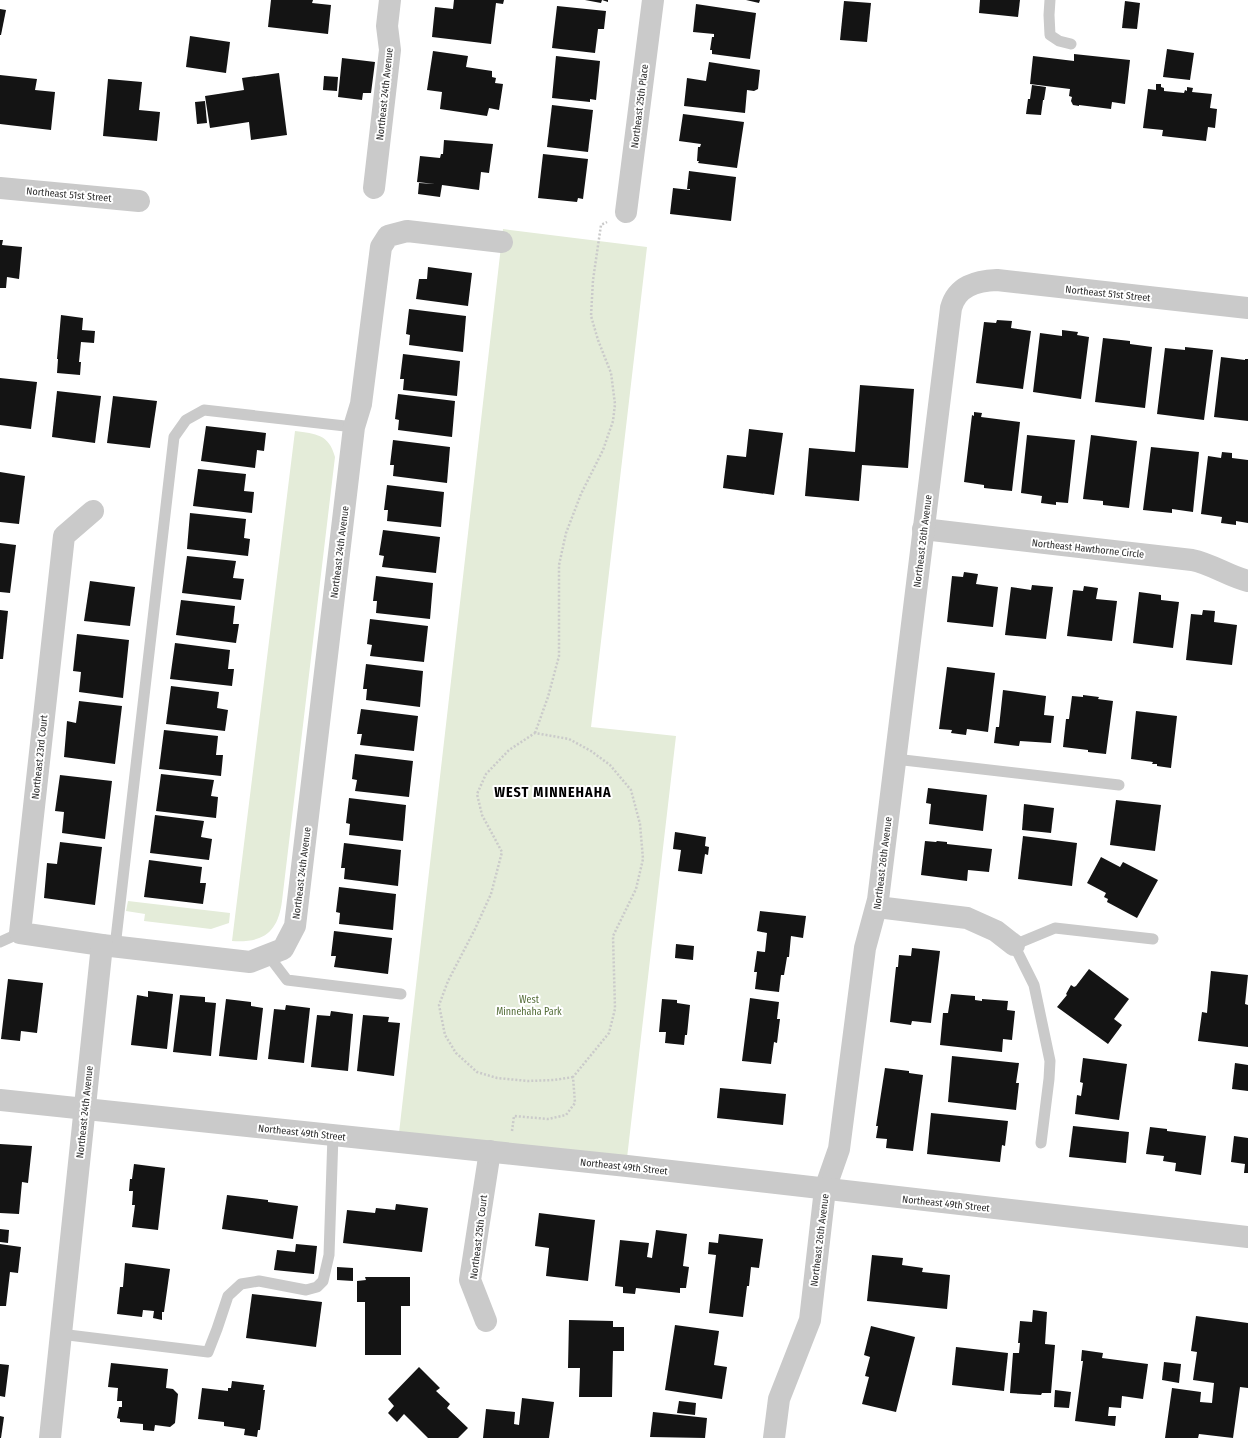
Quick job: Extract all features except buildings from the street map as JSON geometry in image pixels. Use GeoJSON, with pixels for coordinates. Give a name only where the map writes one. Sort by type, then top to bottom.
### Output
{"type":"FeatureCollection","features":[{"type":"Feature","properties":{"kind":"street","name":"Northeast 24th Avenue"},"geometry":{"type":"LineString","coordinates":[[374,188],[390,50],[387,26],[390,0]]}},
{"type":"Feature","properties":{"kind":"street","name":"Northeast 25th Place"},"geometry":{"type":"LineString","coordinates":[[626,212],[653,0]]}},
{"type":"Feature","properties":{"kind":"street","name":"Northeast 51st Street"},"geometry":{"type":"LineString","coordinates":[[0,188],[139,201]]}},
{"type":"Feature","properties":{"kind":"street","name":"Northeast 24th Avenue"},"geometry":{"type":"LineString","coordinates":[[50,1438],[84,1109],[108,946],[250,962],[283,949],[295,926],[354,427],[361,404],[381,247],[388,236],[407,231],[502,242]]}},
{"type":"Feature","properties":{"kind":"street","name":"Northeast 51st Street"},"geometry":{"type":"LineString","coordinates":[[969,286],[982,281],[997,280],[1248,308]]}},
{"type":"Feature","properties":{"kind":"street","name":"Northeast 26th Avenue"},"geometry":{"type":"LineString","coordinates":[[774,1438],[779,1398],[810,1320],[825,1189],[839,1149],[865,948],[877,907],[951,308],[956,297],[964,288],[969,286]]}},
{"type":"Feature","properties":{"kind":"street","name":"Northeast 23rd Court"},"geometry":{"type":"LineString","coordinates":[[20,933],[64,536],[93,510]]}},
{"type":"Feature","properties":{"kind":"street","name":"Northeast Hawthorne Circle"},"geometry":{"type":"LineString","coordinates":[[923,529],[1192,560],[1207,563],[1248,581]]}},
{"type":"Feature","properties":{"kind":"street"},"geometry":{"type":"LineString","coordinates":[[877,907],[967,918],[996,930],[1014,945]]}},
{"type":"Feature","properties":{"kind":"street"},"geometry":{"type":"LineString","coordinates":[[20,933],[108,946]]}},
{"type":"Feature","properties":{"kind":"street","name":"Northeast 49th Street"},"geometry":{"type":"LineString","coordinates":[[0,1100],[490,1151],[1248,1237]]}},
{"type":"Feature","properties":{"kind":"street","name":"Northeast 25th Court"},"geometry":{"type":"LineString","coordinates":[[486,1321],[470,1280],[490,1151]]}},
{"type":"Feature","properties":{"kind":"lane"},"geometry":{"type":"LineString","coordinates":[[1050,0],[1050,35],[1059,41],[1071,44]]}},
{"type":"Feature","properties":{"kind":"lane"},"geometry":{"type":"LineString","coordinates":[[108,946],[174,437],[186,420],[204,410],[354,427]]}},
{"type":"Feature","properties":{"kind":"lane"},"geometry":{"type":"LineString","coordinates":[[895,759],[1119,785]]}},
{"type":"Feature","properties":{"kind":"lane"},"geometry":{"type":"LineString","coordinates":[[1041,1143],[1050,1060],[1034,985],[1014,945],[1055,928],[1153,939]]}},
{"type":"Feature","properties":{"kind":"lane"},"geometry":{"type":"LineString","coordinates":[[0,942],[20,933]]}},
{"type":"Feature","properties":{"kind":"lane"},"geometry":{"type":"LineString","coordinates":[[268,955],[287,980],[401,994]]}},
{"type":"Feature","properties":{"kind":"lane"},"geometry":{"type":"LineString","coordinates":[[60,1334],[208,1352],[228,1296],[241,1284],[259,1282],[306,1290],[318,1287],[323,1280],[329,1255],[333,1135]]}},
{"type":"Feature","properties":{"kind":"path"},"geometry":{"type":"LineString","coordinates":[[535,733],[568,739],[591,751],[610,765],[631,790],[640,824],[643,859],[636,889],[613,936],[615,1009],[608,1033],[573,1077],[554,1080],[528,1081],[497,1078],[477,1072],[456,1053],[445,1035],[439,1005],[448,981],[491,894],[502,852],[482,815],[477,794],[486,774],[509,750],[535,733],[548,697],[559,656],[559,565],[566,533],[581,494],[603,450],[613,421],[614,404],[611,373],[598,340],[591,316],[593,280],[601,225],[626,212]]}},
{"type":"Feature","properties":{"kind":"path"},"geometry":{"type":"LineString","coordinates":[[512,1134],[514,1116],[548,1119],[566,1115],[575,1103],[573,1077]]}},
{"type":"Feature","properties":{"kind":"green space","name":"West Minnehaha Park"},"geometry":{"type":"Polygon","coordinates":[[[503,229],[647,247],[591,727],[676,736],[627,1158],[399,1133],[503,229]]]}},
{"type":"Feature","properties":{"kind":"green space"},"geometry":{"type":"Polygon","coordinates":[[[295,431],[321,436],[329,444],[335,457],[282,901],[277,921],[268,933],[253,940],[232,941],[295,431]]]}},
{"type":"Feature","properties":{"kind":"green space"},"geometry":{"type":"Polygon","coordinates":[[[128,901],[230,913],[229,923],[211,929],[144,921],[145,914],[126,911],[128,901]]]}},
{"type":"Feature","properties":{"kind":"district","name":"WEST MINNEHAHA"},"geometry":{"type":"Point","coordinates":[553,792]}}]}
